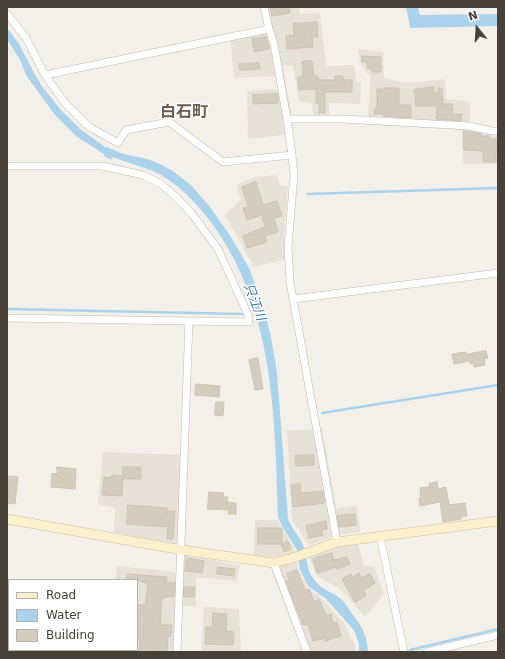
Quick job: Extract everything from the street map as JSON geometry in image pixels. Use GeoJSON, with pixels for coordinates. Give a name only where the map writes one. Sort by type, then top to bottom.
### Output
{"type":"FeatureCollection","features":[{"type":"Feature","properties":{"kind":"street"},"geometry":{"type":"LineString","coordinates":[[264,7],[268,30],[274,44],[287,119],[294,175],[288,247],[292,299],[337,542]]}},
{"type":"Feature","properties":{"kind":"street"},"geometry":{"type":"LineString","coordinates":[[7,14],[26,38],[45,75],[65,103],[88,126],[118,143],[126,130],[169,122],[223,162],[292,155]]}},
{"type":"Feature","properties":{"kind":"street"},"geometry":{"type":"LineString","coordinates":[[45,75],[268,30]]}},
{"type":"Feature","properties":{"kind":"street"},"geometry":{"type":"LineString","coordinates":[[287,119],[351,119],[469,126],[498,131]]}},
{"type":"Feature","properties":{"kind":"street"},"geometry":{"type":"LineString","coordinates":[[7,166],[102,166],[143,175],[161,184],[192,214],[218,249],[249,316],[249,322],[7,318]]}},
{"type":"Feature","properties":{"kind":"street"},"geometry":{"type":"LineString","coordinates":[[292,299],[498,274]]}},
{"type":"Feature","properties":{"kind":"street"},"geometry":{"type":"LineString","coordinates":[[177,652],[182,550],[189,321]]}},
{"type":"Feature","properties":{"kind":"street"},"geometry":{"type":"LineString","coordinates":[[7,519],[182,550],[274,563],[293,558],[337,542],[498,521]]}},
{"type":"Feature","properties":{"kind":"street"},"geometry":{"type":"LineString","coordinates":[[380,536],[404,652]]}},
{"type":"Feature","properties":{"kind":"street"},"geometry":{"type":"LineString","coordinates":[[274,563],[307,652]]}},
{"type":"Feature","properties":{"kind":"street"},"geometry":{"type":"LineString","coordinates":[[427,652],[498,635]]}},
{"type":"Feature","properties":{"kind":"shaded area"},"geometry":{"type":"Polygon","coordinates":[[[261,7],[299,7],[300,14],[320,13],[326,66],[354,65],[356,81],[361,82],[360,104],[329,103],[329,122],[314,121],[312,104],[299,101],[293,65],[283,66],[293,121],[292,134],[248,139],[247,91],[278,89],[277,76],[234,78],[230,34],[265,27],[261,7]]]}},
{"type":"Feature","properties":{"kind":"shaded area"},"geometry":{"type":"Polygon","coordinates":[[[358,49],[383,52],[384,78],[407,83],[445,79],[446,99],[470,102],[470,122],[498,128],[498,164],[463,164],[462,130],[368,124],[370,76],[360,64],[358,49]]]}},
{"type":"Feature","properties":{"kind":"shaded area"},"geometry":{"type":"Polygon","coordinates":[[[277,175],[280,185],[288,186],[284,234],[286,259],[254,267],[225,215],[241,200],[236,185],[255,177],[277,175]]]}},
{"type":"Feature","properties":{"kind":"shaded area"},"geometry":{"type":"Polygon","coordinates":[[[322,428],[336,508],[356,506],[361,532],[339,535],[309,545],[292,520],[287,431],[322,428]]]}},
{"type":"Feature","properties":{"kind":"shaded area"},"geometry":{"type":"Polygon","coordinates":[[[103,452],[187,455],[185,546],[114,532],[115,508],[98,504],[103,452]]]}},
{"type":"Feature","properties":{"kind":"shaded area"},"geometry":{"type":"Polygon","coordinates":[[[255,520],[278,520],[294,548],[298,569],[307,587],[321,598],[343,622],[355,645],[356,652],[303,652],[267,558],[254,555],[255,520]]]}},
{"type":"Feature","properties":{"kind":"shaded area"},"geometry":{"type":"Polygon","coordinates":[[[358,544],[364,566],[374,566],[384,594],[365,617],[341,590],[316,575],[309,557],[334,548],[358,544]]]}},
{"type":"Feature","properties":{"kind":"shaded area"},"geometry":{"type":"Polygon","coordinates":[[[178,554],[240,565],[237,581],[196,577],[196,607],[182,606],[180,652],[111,652],[138,651],[138,579],[116,579],[117,566],[176,572],[178,554]]]}},
{"type":"Feature","properties":{"kind":"shaded area"},"geometry":{"type":"Polygon","coordinates":[[[204,607],[239,609],[241,652],[201,652],[204,607]]]}},
{"type":"Feature","properties":{"kind":"water"},"geometry":{"type":"Polygon","coordinates":[[[406,7],[418,7],[420,15],[498,14],[498,26],[412,28],[410,27],[406,7]]]}},
{"type":"Feature","properties":{"kind":"water","name":"只江川"},"geometry":{"type":"Polygon","coordinates":[[[7,28],[19,44],[41,85],[60,109],[80,129],[105,147],[120,153],[147,159],[160,164],[171,170],[191,185],[210,207],[231,237],[249,268],[263,305],[271,337],[277,373],[288,519],[303,545],[308,568],[312,577],[321,587],[345,603],[363,630],[368,652],[359,652],[359,644],[354,630],[326,599],[308,586],[300,570],[297,550],[278,517],[275,441],[267,365],[260,328],[248,292],[233,258],[213,225],[203,212],[173,183],[160,174],[113,157],[111,160],[104,156],[104,154],[76,136],[55,115],[26,75],[20,60],[7,39],[7,28]]]}},
{"type":"Feature","properties":{"kind":"building"},"geometry":{"type":"Polygon","coordinates":[[[271,7],[289,7],[290,13],[272,16],[271,7]]]}},
{"type":"Feature","properties":{"kind":"building"},"geometry":{"type":"Polygon","coordinates":[[[317,22],[318,37],[312,37],[313,47],[287,49],[286,36],[294,35],[293,24],[317,22]]]}},
{"type":"Feature","properties":{"kind":"building"},"geometry":{"type":"Polygon","coordinates":[[[266,37],[269,49],[254,52],[252,39],[266,37]]]}},
{"type":"Feature","properties":{"kind":"building"},"geometry":{"type":"Polygon","coordinates":[[[362,56],[381,57],[381,72],[372,72],[372,69],[367,69],[367,62],[362,62],[362,56]]]}},
{"type":"Feature","properties":{"kind":"building"},"geometry":{"type":"Polygon","coordinates":[[[312,61],[314,76],[318,76],[319,80],[335,80],[335,76],[343,76],[343,80],[352,80],[352,92],[325,92],[325,113],[319,113],[319,103],[316,103],[316,89],[299,90],[298,77],[303,77],[302,62],[312,61]]]}},
{"type":"Feature","properties":{"kind":"building"},"geometry":{"type":"Polygon","coordinates":[[[259,63],[260,69],[240,70],[239,64],[259,63]]]}},
{"type":"Feature","properties":{"kind":"building"},"geometry":{"type":"Polygon","coordinates":[[[433,87],[434,93],[438,92],[438,88],[442,88],[443,104],[453,104],[452,114],[462,114],[461,121],[436,119],[437,106],[416,106],[414,90],[433,87]]]}},
{"type":"Feature","properties":{"kind":"building"},"geometry":{"type":"Polygon","coordinates":[[[399,88],[399,105],[411,105],[411,118],[374,114],[375,108],[377,108],[377,89],[399,88]]]}},
{"type":"Feature","properties":{"kind":"building"},"geometry":{"type":"Polygon","coordinates":[[[278,94],[278,103],[253,104],[253,95],[278,94]]]}},
{"type":"Feature","properties":{"kind":"building"},"geometry":{"type":"Polygon","coordinates":[[[464,131],[481,134],[481,136],[489,136],[489,139],[498,139],[496,162],[483,162],[483,151],[464,150],[464,131]]]}},
{"type":"Feature","properties":{"kind":"building"},"geometry":{"type":"Polygon","coordinates":[[[256,182],[263,205],[277,201],[282,216],[274,218],[278,232],[265,236],[267,242],[247,248],[243,236],[265,227],[262,215],[247,220],[243,208],[248,207],[242,187],[256,182]]]}},
{"type":"Feature","properties":{"kind":"building"},"geometry":{"type":"Polygon","coordinates":[[[486,351],[488,358],[484,359],[485,365],[474,367],[473,363],[470,364],[470,361],[454,364],[452,354],[466,352],[466,354],[486,351]]]}},
{"type":"Feature","properties":{"kind":"building"},"geometry":{"type":"Polygon","coordinates":[[[258,358],[263,389],[255,390],[249,360],[258,358]]]}},
{"type":"Feature","properties":{"kind":"building"},"geometry":{"type":"Polygon","coordinates":[[[196,384],[220,386],[219,397],[195,395],[196,384]]]}},
{"type":"Feature","properties":{"kind":"building"},"geometry":{"type":"Polygon","coordinates":[[[216,402],[224,402],[223,416],[215,415],[216,402]]]}},
{"type":"Feature","properties":{"kind":"building"},"geometry":{"type":"Polygon","coordinates":[[[314,455],[314,465],[296,466],[295,456],[314,455]]]}},
{"type":"Feature","properties":{"kind":"building"},"geometry":{"type":"Polygon","coordinates":[[[57,467],[76,469],[75,489],[51,487],[52,473],[57,474],[57,467]]]}},
{"type":"Feature","properties":{"kind":"building"},"geometry":{"type":"Polygon","coordinates":[[[122,467],[141,467],[141,479],[123,479],[122,496],[102,495],[104,477],[111,478],[112,475],[123,476],[122,467]]]}},
{"type":"Feature","properties":{"kind":"building"},"geometry":{"type":"Polygon","coordinates":[[[7,476],[18,477],[15,504],[7,503],[7,476]]]}},
{"type":"Feature","properties":{"kind":"building"},"geometry":{"type":"Polygon","coordinates":[[[437,482],[438,489],[446,487],[449,505],[465,503],[467,516],[460,517],[461,519],[443,522],[440,502],[420,506],[420,488],[429,487],[429,484],[437,482]]]}},
{"type":"Feature","properties":{"kind":"building"},"geometry":{"type":"Polygon","coordinates":[[[300,484],[301,493],[323,491],[324,503],[293,507],[291,485],[300,484]]]}},
{"type":"Feature","properties":{"kind":"building"},"geometry":{"type":"Polygon","coordinates":[[[209,492],[224,493],[223,497],[228,497],[227,502],[236,503],[236,514],[228,514],[229,510],[208,509],[209,492]]]}},
{"type":"Feature","properties":{"kind":"building"},"geometry":{"type":"Polygon","coordinates":[[[128,505],[168,508],[167,514],[169,511],[175,511],[173,539],[167,539],[168,527],[127,524],[128,505]]]}},
{"type":"Feature","properties":{"kind":"building"},"geometry":{"type":"Polygon","coordinates":[[[355,514],[356,525],[339,527],[337,516],[355,514]]]}},
{"type":"Feature","properties":{"kind":"building"},"geometry":{"type":"Polygon","coordinates":[[[326,521],[327,529],[322,530],[323,535],[309,538],[306,526],[326,521]]]}},
{"type":"Feature","properties":{"kind":"building"},"geometry":{"type":"Polygon","coordinates":[[[258,528],[282,528],[282,544],[288,541],[291,549],[284,552],[281,544],[258,544],[258,528]]]}},
{"type":"Feature","properties":{"kind":"building"},"geometry":{"type":"Polygon","coordinates":[[[332,553],[334,560],[347,557],[350,564],[337,569],[337,567],[317,573],[313,559],[332,553]]]}},
{"type":"Feature","properties":{"kind":"building"},"geometry":{"type":"Polygon","coordinates":[[[187,558],[204,561],[202,573],[185,571],[187,558]]]}},
{"type":"Feature","properties":{"kind":"building"},"geometry":{"type":"Polygon","coordinates":[[[218,567],[235,569],[234,576],[217,574],[218,567]]]}},
{"type":"Feature","properties":{"kind":"building"},"geometry":{"type":"Polygon","coordinates":[[[297,570],[305,591],[309,589],[314,602],[319,599],[326,616],[331,614],[333,623],[337,622],[341,636],[325,641],[325,638],[313,641],[308,624],[303,625],[286,581],[289,580],[287,574],[297,570]]]}},
{"type":"Feature","properties":{"kind":"building"},"geometry":{"type":"Polygon","coordinates":[[[359,573],[361,578],[370,574],[375,583],[363,591],[366,596],[355,602],[342,579],[351,574],[352,577],[359,573]]]}},
{"type":"Feature","properties":{"kind":"building"},"geometry":{"type":"Polygon","coordinates":[[[128,574],[167,577],[166,582],[175,583],[174,597],[162,598],[160,625],[172,625],[171,636],[168,636],[167,652],[139,652],[140,640],[138,640],[138,605],[145,605],[148,583],[138,581],[138,579],[127,579],[128,574]]]}},
{"type":"Feature","properties":{"kind":"building"},"geometry":{"type":"Polygon","coordinates":[[[184,587],[195,587],[194,597],[184,597],[184,587]]]}},
{"type":"Feature","properties":{"kind":"building"},"geometry":{"type":"Polygon","coordinates":[[[213,613],[227,614],[226,631],[234,632],[233,645],[205,644],[206,627],[212,627],[213,613]]]}},
{"type":"Feature","properties":{"kind":"waterway"},"geometry":{"type":"LineString","coordinates":[[308,194],[498,188]]}},
{"type":"Feature","properties":{"kind":"waterway"},"geometry":{"type":"LineString","coordinates":[[7,309],[243,314]]}},
{"type":"Feature","properties":{"kind":"waterway"},"geometry":{"type":"LineString","coordinates":[[322,413],[498,385]]}},
{"type":"Feature","properties":{"kind":"waterway"},"geometry":{"type":"LineString","coordinates":[[410,650],[498,629]]}},
{"type":"Feature","properties":{"kind":"district","name":"白石町"},"geometry":{"type":"Point","coordinates":[184,113]}}]}
